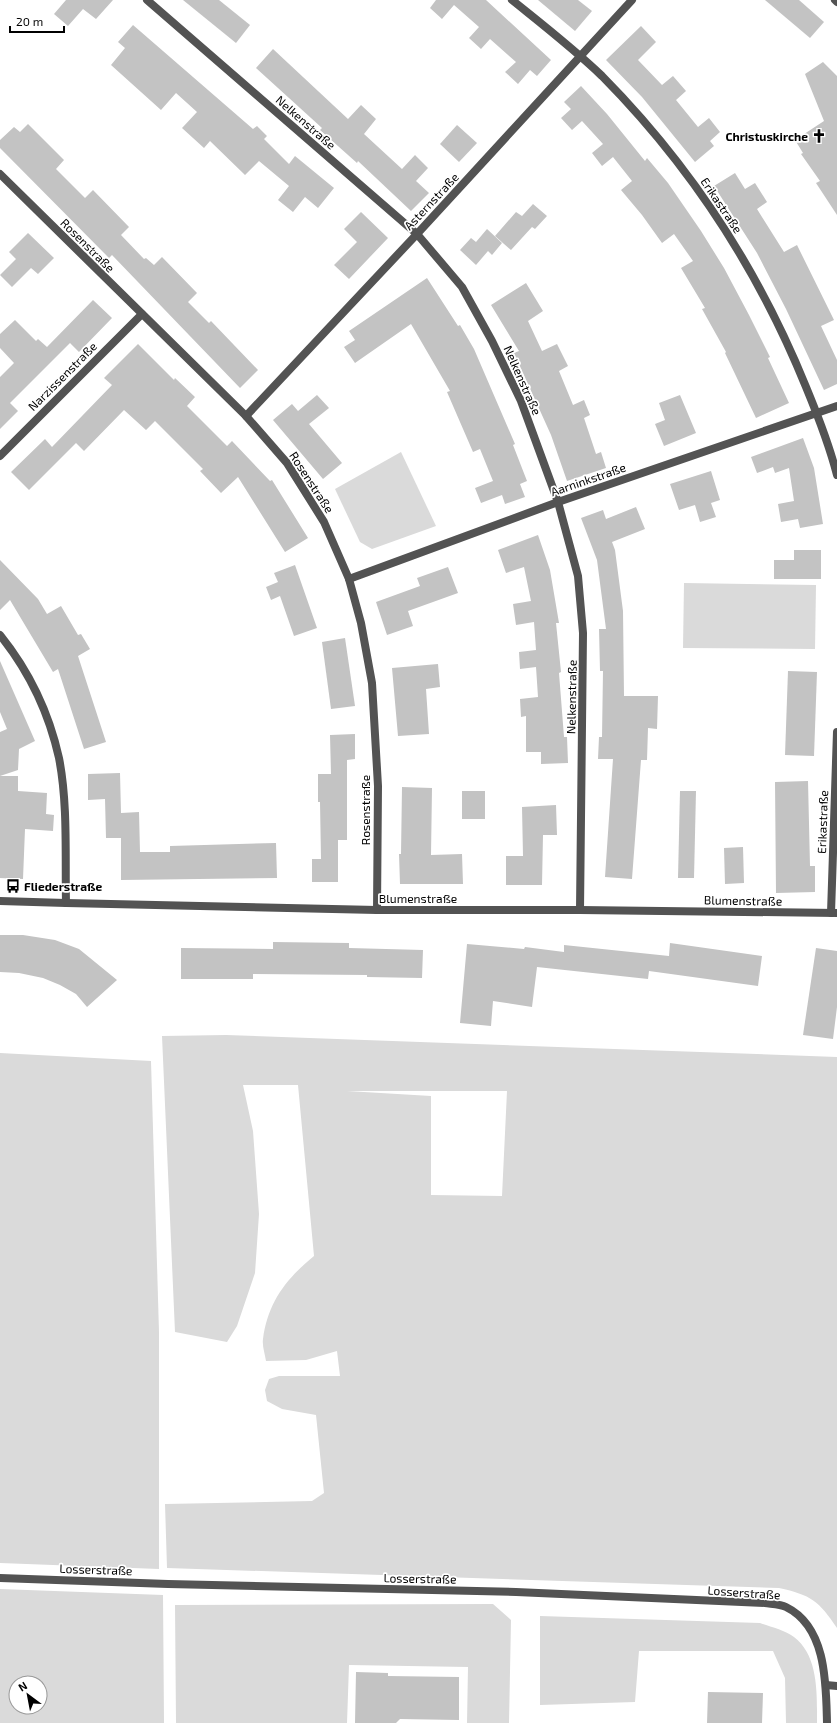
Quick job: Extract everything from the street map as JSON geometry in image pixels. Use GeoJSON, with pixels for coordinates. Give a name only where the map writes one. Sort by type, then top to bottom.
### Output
{"type":"FeatureCollection","features":[{"type":"Feature","properties":{"kind":"street","name":"Nelkenstraße"},"geometry":{"type":"LineString","coordinates":[[147,0],[417,234],[462,288],[492,341],[521,401],[558,502],[578,576],[583,633],[580,910]]}},
{"type":"Feature","properties":{"kind":"street","name":"Erikastraße"},"geometry":{"type":"LineString","coordinates":[[512,0],[602,76],[648,126],[700,193],[753,275],[795,360],[830,446],[837,475]]}},
{"type":"Feature","properties":{"kind":"street","name":"Asternstraße"},"geometry":{"type":"LineString","coordinates":[[246,416],[417,234],[632,0]]}},
{"type":"Feature","properties":{"kind":"street","name":"Rosenstraße"},"geometry":{"type":"LineString","coordinates":[[0,174],[246,416],[287,463],[324,522],[349,579],[361,623],[372,683],[378,786],[377,910]]}},
{"type":"Feature","properties":{"kind":"street","name":"Narzissenstraße"},"geometry":{"type":"LineString","coordinates":[[0,456],[142,314]]}},
{"type":"Feature","properties":{"kind":"street","name":"Aarninkstraße"},"geometry":{"type":"LineString","coordinates":[[349,579],[558,502],[837,406]]}},
{"type":"Feature","properties":{"kind":"street"},"geometry":{"type":"LineString","coordinates":[[0,636],[22,667],[36,691],[46,714],[59,759],[64,805],[66,903]]}},
{"type":"Feature","properties":{"kind":"street","name":"Erikastraße"},"geometry":{"type":"LineString","coordinates":[[834,913],[837,732]]}},
{"type":"Feature","properties":{"kind":"street","name":"Blumenstraße"},"geometry":{"type":"LineString","coordinates":[[0,900],[66,903],[377,910],[580,910],[834,913]]}},
{"type":"Feature","properties":{"kind":"street","name":"Losserstraße"},"geometry":{"type":"LineString","coordinates":[[0,1578],[160,1584],[516,1592],[765,1603],[785,1606],[798,1615],[810,1630],[818,1648],[824,1666],[827,1723]]}},
{"type":"Feature","properties":{"kind":"street"},"geometry":{"type":"LineString","coordinates":[[826,1685],[837,1686]]}},
{"type":"Feature","properties":{"kind":"shaded area"},"geometry":{"type":"Polygon","coordinates":[[[401,452],[436,526],[372,549],[360,542],[335,489],[401,452]]]}},
{"type":"Feature","properties":{"kind":"shaded area"},"geometry":{"type":"Polygon","coordinates":[[[684,583],[816,585],[815,649],[683,648],[684,583]]]}},
{"type":"Feature","properties":{"kind":"shaded area"},"geometry":{"type":"Polygon","coordinates":[[[226,1035],[837,1057],[837,1628],[825,1611],[813,1600],[799,1593],[779,1588],[167,1568],[165,1504],[312,1501],[324,1493],[316,1415],[282,1409],[267,1401],[265,1390],[269,1379],[279,1376],[340,1376],[337,1351],[306,1360],[266,1361],[263,1347],[265,1326],[280,1292],[295,1273],[314,1256],[298,1085],[243,1085],[253,1131],[259,1214],[255,1273],[237,1326],[227,1342],[175,1332],[162,1036],[226,1035]],[[347,1091],[431,1096],[431,1195],[502,1196],[507,1091],[347,1091]]]}},
{"type":"Feature","properties":{"kind":"shaded area"},"geometry":{"type":"Polygon","coordinates":[[[0,1053],[151,1061],[159,1332],[159,1569],[0,1563],[0,1053]]]}},
{"type":"Feature","properties":{"kind":"shaded area"},"geometry":{"type":"Polygon","coordinates":[[[0,1589],[163,1595],[164,1723],[0,1723],[0,1589]]]}},
{"type":"Feature","properties":{"kind":"shaded area"},"geometry":{"type":"Polygon","coordinates":[[[493,1604],[511,1620],[509,1723],[467,1723],[468,1667],[349,1665],[347,1723],[176,1723],[175,1605],[493,1604]]]}},
{"type":"Feature","properties":{"kind":"shaded area"},"geometry":{"type":"Polygon","coordinates":[[[540,1616],[760,1623],[782,1631],[794,1637],[802,1645],[812,1665],[816,1688],[817,1723],[786,1723],[785,1678],[773,1651],[639,1651],[635,1702],[540,1705],[540,1616]]]}},
{"type":"Feature","properties":{"kind":"building"},"geometry":{"type":"Polygon","coordinates":[[[66,0],[113,0],[96,19],[83,9],[68,26],[54,14],[66,0]]]}},
{"type":"Feature","properties":{"kind":"building"},"geometry":{"type":"Polygon","coordinates":[[[183,0],[219,0],[250,25],[236,43],[183,0]]]}},
{"type":"Feature","properties":{"kind":"building"},"geometry":{"type":"Polygon","coordinates":[[[436,0],[486,0],[551,60],[537,76],[530,70],[518,84],[505,72],[516,62],[490,39],[481,49],[469,38],[479,27],[454,5],[442,19],[430,8],[436,0]]]}},
{"type":"Feature","properties":{"kind":"building"},"geometry":{"type":"Polygon","coordinates":[[[538,0],[578,0],[592,11],[575,31],[538,0]]]}},
{"type":"Feature","properties":{"kind":"building"},"geometry":{"type":"Polygon","coordinates":[[[765,0],[799,0],[824,22],[810,38],[765,0]]]}},
{"type":"Feature","properties":{"kind":"building"},"geometry":{"type":"Polygon","coordinates":[[[133,25],[253,129],[257,126],[267,136],[264,139],[289,164],[295,156],[334,188],[318,208],[305,197],[293,212],[278,200],[289,186],[259,161],[245,175],[210,141],[204,148],[182,128],[197,112],[176,93],[161,110],[111,65],[125,48],[118,42],[133,25]]]}},
{"type":"Feature","properties":{"kind":"building"},"geometry":{"type":"Polygon","coordinates":[[[641,26],[656,42],[638,60],[662,85],[673,76],[686,91],[676,100],[698,127],[709,118],[720,132],[710,141],[714,146],[695,162],[642,97],[606,60],[641,26]]]}},
{"type":"Feature","properties":{"kind":"building"},"geometry":{"type":"Polygon","coordinates":[[[273,49],[348,119],[361,105],[376,119],[364,134],[402,169],[415,155],[428,168],[416,181],[429,193],[411,211],[358,161],[357,163],[320,130],[322,128],[256,68],[273,49]]]}},
{"type":"Feature","properties":{"kind":"building","name":"Christuskirche"},"geometry":{"type":"Polygon","coordinates":[[[823,62],[837,76],[837,215],[816,183],[820,181],[801,154],[803,153],[795,140],[824,121],[805,74],[823,62]]]}},
{"type":"Feature","properties":{"kind":"building"},"geometry":{"type":"Polygon","coordinates":[[[581,86],[607,114],[645,161],[647,158],[668,183],[701,231],[724,268],[749,315],[770,357],[768,358],[789,403],[756,418],[725,353],[726,352],[702,309],[705,308],[681,268],[693,261],[674,234],[662,243],[642,215],[621,190],[632,181],[613,157],[602,166],[592,153],[603,144],[582,121],[572,130],[561,118],[571,109],[564,102],[581,86]]]}},
{"type":"Feature","properties":{"kind":"building"},"geometry":{"type":"Polygon","coordinates":[[[28,124],[64,160],[56,169],[85,198],[93,190],[129,227],[121,235],[144,259],[146,258],[154,265],[162,257],[197,293],[188,302],[209,323],[211,321],[258,370],[240,388],[112,255],[109,258],[0,148],[0,140],[14,127],[20,132],[28,124]]]}},
{"type":"Feature","properties":{"kind":"building"},"geometry":{"type":"Polygon","coordinates":[[[457,125],[477,143],[459,162],[440,144],[457,125]]]}},
{"type":"Feature","properties":{"kind":"building"},"geometry":{"type":"Polygon","coordinates":[[[735,173],[745,189],[755,183],[767,202],[757,209],[784,252],[797,245],[834,320],[821,326],[837,360],[837,384],[824,390],[786,309],[757,253],[714,186],[735,173]]]}},
{"type":"Feature","properties":{"kind":"building"},"geometry":{"type":"Polygon","coordinates":[[[533,204],[547,216],[535,229],[532,227],[511,250],[495,236],[516,212],[522,216],[533,204]]]}},
{"type":"Feature","properties":{"kind":"building"},"geometry":{"type":"Polygon","coordinates":[[[361,212],[388,238],[349,279],[334,265],[357,242],[344,229],[361,212]]]}},
{"type":"Feature","properties":{"kind":"building"},"geometry":{"type":"Polygon","coordinates":[[[487,229],[502,243],[492,255],[488,251],[476,265],[460,250],[471,238],[476,242],[487,229]]]}},
{"type":"Feature","properties":{"kind":"building"},"geometry":{"type":"Polygon","coordinates":[[[28,233],[54,258],[38,274],[31,268],[12,287],[0,275],[16,259],[9,252],[28,233]]]}},
{"type":"Feature","properties":{"kind":"building"},"geometry":{"type":"Polygon","coordinates":[[[427,278],[458,326],[460,325],[474,349],[515,444],[513,445],[527,481],[520,484],[525,497],[505,504],[502,495],[481,503],[475,488],[493,481],[480,449],[473,452],[447,392],[450,391],[411,324],[355,363],[344,347],[355,340],[349,331],[427,278]]]}},
{"type":"Feature","properties":{"kind":"building"},"geometry":{"type":"Polygon","coordinates":[[[526,283],[543,311],[528,321],[542,351],[557,344],[568,366],[559,371],[573,405],[584,400],[590,415],[584,418],[596,454],[601,452],[606,468],[567,481],[551,435],[514,353],[519,351],[491,305],[526,283]]]}},
{"type":"Feature","properties":{"kind":"building"},"geometry":{"type":"Polygon","coordinates":[[[93,300],[112,318],[79,352],[70,343],[10,403],[18,411],[0,429],[0,377],[14,363],[0,348],[0,334],[15,320],[36,341],[38,339],[47,347],[93,300]]]}},
{"type":"Feature","properties":{"kind":"building"},"geometry":{"type":"Polygon","coordinates":[[[138,344],[174,380],[175,378],[195,397],[187,406],[227,446],[232,441],[270,481],[272,480],[308,538],[285,552],[238,477],[221,493],[200,471],[203,469],[155,421],[146,430],[124,410],[84,451],[76,443],[29,490],[11,472],[45,439],[52,447],[112,385],[104,378],[138,344]]]}},
{"type":"Feature","properties":{"kind":"building"},"geometry":{"type":"Polygon","coordinates":[[[317,395],[329,408],[309,424],[342,463],[323,479],[273,420],[292,404],[298,411],[317,395]]]}},
{"type":"Feature","properties":{"kind":"building"},"geometry":{"type":"Polygon","coordinates":[[[680,395],[696,433],[664,446],[655,424],[665,420],[659,403],[680,395]]]}},
{"type":"Feature","properties":{"kind":"building"},"geometry":{"type":"Polygon","coordinates":[[[803,438],[814,468],[823,524],[800,528],[798,519],[781,522],[778,504],[794,501],[789,468],[775,473],[773,467],[757,473],[751,457],[803,438]]]}},
{"type":"Feature","properties":{"kind":"building"},"geometry":{"type":"Polygon","coordinates":[[[711,471],[720,500],[711,503],[716,517],[700,522],[695,505],[679,510],[670,484],[711,471]]]}},
{"type":"Feature","properties":{"kind":"building"},"geometry":{"type":"Polygon","coordinates":[[[636,507],[645,529],[612,542],[615,550],[623,611],[624,696],[658,696],[657,729],[648,728],[647,760],[641,760],[632,879],[605,877],[613,759],[598,759],[599,737],[602,737],[603,671],[600,671],[599,629],[606,629],[597,560],[581,518],[603,510],[606,519],[636,507]]]}},
{"type":"Feature","properties":{"kind":"building"},"geometry":{"type":"Polygon","coordinates":[[[538,535],[550,570],[559,623],[556,623],[561,672],[559,673],[564,737],[567,737],[568,763],[541,764],[541,752],[526,752],[526,716],[521,717],[520,699],[538,697],[536,667],[520,669],[519,652],[536,650],[534,622],[516,625],[513,604],[531,601],[524,567],[506,573],[498,550],[538,535]]]}},
{"type":"Feature","properties":{"kind":"building"},"geometry":{"type":"Polygon","coordinates":[[[794,550],[821,550],[821,579],[774,579],[774,560],[794,560],[794,550]]]}},
{"type":"Feature","properties":{"kind":"building"},"geometry":{"type":"Polygon","coordinates":[[[0,560],[38,599],[47,614],[61,606],[78,635],[81,634],[90,649],[78,656],[106,742],[84,749],[58,669],[53,672],[10,600],[0,610],[0,560]]]}},
{"type":"Feature","properties":{"kind":"building"},"geometry":{"type":"Polygon","coordinates":[[[295,565],[317,628],[294,636],[280,596],[271,600],[266,587],[278,582],[274,573],[295,565]]]}},
{"type":"Feature","properties":{"kind":"building"},"geometry":{"type":"Polygon","coordinates":[[[448,567],[458,593],[408,611],[413,626],[387,635],[376,602],[420,586],[417,578],[448,567]]]}},
{"type":"Feature","properties":{"kind":"building"},"geometry":{"type":"Polygon","coordinates":[[[345,638],[355,706],[331,709],[322,642],[345,638]]]}},
{"type":"Feature","properties":{"kind":"building"},"geometry":{"type":"Polygon","coordinates":[[[0,661],[35,741],[19,749],[18,770],[0,776],[0,732],[7,729],[0,712],[0,661]]]}},
{"type":"Feature","properties":{"kind":"building"},"geometry":{"type":"Polygon","coordinates":[[[438,664],[440,687],[426,689],[429,734],[398,736],[392,668],[438,664]]]}},
{"type":"Feature","properties":{"kind":"building"},"geometry":{"type":"Polygon","coordinates":[[[788,671],[817,672],[814,756],[785,755],[788,671]]]}},
{"type":"Feature","properties":{"kind":"building"},"geometry":{"type":"Polygon","coordinates":[[[355,734],[355,759],[347,760],[347,840],[338,840],[338,882],[312,882],[312,859],[321,859],[318,774],[331,774],[330,735],[355,734]]]}},
{"type":"Feature","properties":{"kind":"building"},"geometry":{"type":"Polygon","coordinates":[[[120,773],[121,813],[139,812],[140,852],[170,852],[170,846],[276,843],[277,878],[121,880],[121,838],[106,838],[105,799],[88,800],[88,774],[120,773]]]}},
{"type":"Feature","properties":{"kind":"building"},"geometry":{"type":"Polygon","coordinates":[[[0,776],[18,776],[18,791],[47,793],[46,814],[54,815],[53,831],[25,829],[23,879],[0,878],[0,776]]]}},
{"type":"Feature","properties":{"kind":"building"},"geometry":{"type":"Polygon","coordinates":[[[808,781],[810,866],[815,866],[815,892],[776,893],[775,782],[808,781]]]}},
{"type":"Feature","properties":{"kind":"building"},"geometry":{"type":"Polygon","coordinates":[[[402,787],[432,788],[431,855],[462,854],[463,884],[400,884],[399,854],[401,854],[402,787]]]}},
{"type":"Feature","properties":{"kind":"building"},"geometry":{"type":"Polygon","coordinates":[[[462,791],[485,791],[485,819],[462,819],[462,791]]]}},
{"type":"Feature","properties":{"kind":"building"},"geometry":{"type":"Polygon","coordinates":[[[680,791],[696,791],[694,878],[678,878],[680,791]]]}},
{"type":"Feature","properties":{"kind":"building"},"geometry":{"type":"Polygon","coordinates":[[[556,805],[557,835],[543,835],[542,885],[506,885],[506,856],[523,856],[522,807],[556,805]]]}},
{"type":"Feature","properties":{"kind":"building"},"geometry":{"type":"Polygon","coordinates":[[[743,847],[744,883],[725,884],[724,848],[743,847]]]}},
{"type":"Feature","properties":{"kind":"building"},"geometry":{"type":"Polygon","coordinates":[[[0,935],[23,935],[55,940],[79,949],[117,980],[87,1007],[76,994],[43,978],[19,973],[0,972],[0,935]]]}},
{"type":"Feature","properties":{"kind":"building"},"geometry":{"type":"Polygon","coordinates":[[[273,942],[349,943],[349,948],[423,950],[422,978],[367,977],[367,975],[253,974],[253,979],[181,979],[181,948],[273,949],[273,942]]]}},
{"type":"Feature","properties":{"kind":"building"},"geometry":{"type":"Polygon","coordinates":[[[670,943],[762,956],[758,986],[649,971],[648,979],[537,967],[532,1007],[493,1001],[491,1026],[460,1023],[467,944],[524,949],[525,947],[564,952],[564,945],[669,956],[670,943]]]}},
{"type":"Feature","properties":{"kind":"building"},"geometry":{"type":"Polygon","coordinates":[[[816,948],[837,951],[837,1007],[833,1039],[803,1035],[816,948]]]}},
{"type":"Feature","properties":{"kind":"building"},"geometry":{"type":"Polygon","coordinates":[[[356,1672],[388,1673],[388,1676],[459,1677],[459,1720],[400,1719],[396,1723],[355,1723],[356,1672]]]}},
{"type":"Feature","properties":{"kind":"building"},"geometry":{"type":"Polygon","coordinates":[[[708,1692],[763,1693],[762,1723],[707,1723],[708,1692]]]}},
{"type":"Feature","properties":{"kind":"place","name":"Christuskirche"},"geometry":{"type":"Point","coordinates":[819,136]}},
{"type":"Feature","properties":{"kind":"place","name":"Fliederstraße"},"geometry":{"type":"Point","coordinates":[13,886]}}]}
